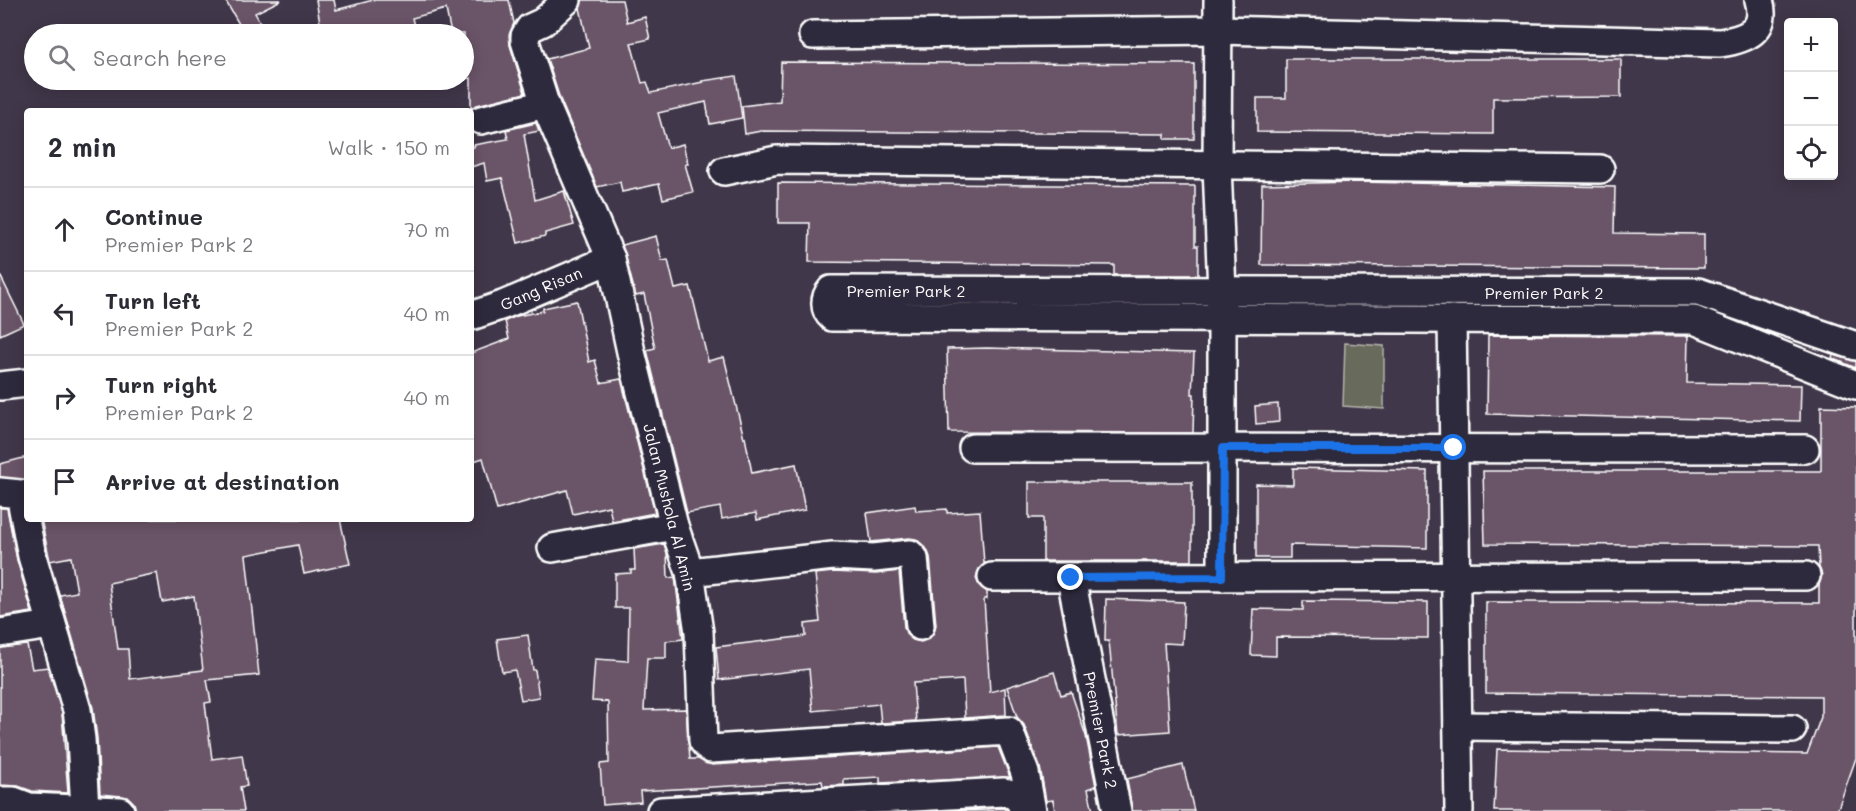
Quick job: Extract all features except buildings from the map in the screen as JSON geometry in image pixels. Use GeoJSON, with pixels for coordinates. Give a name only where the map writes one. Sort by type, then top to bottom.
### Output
{"type":"FeatureCollection","features":[{"type":"Feature","properties":{"kind":"street","name":"Jalan Mushola Al Amin"},"geometry":{"type":"LineString","coordinates":[[567,0],[543,22],[530,28],[525,36],[545,104],[611,259],[631,352],[675,526],[690,572],[699,632],[703,741],[711,749],[1009,730],[1025,773],[1032,811]]}},
{"type":"Feature","properties":{"kind":"street"},"geometry":{"type":"LineString","coordinates":[[1218,0],[1217,165],[1222,304],[1222,577]]}},
{"type":"Feature","properties":{"kind":"street"},"geometry":{"type":"LineString","coordinates":[[813,35],[1218,30],[1720,43],[1734,41],[1750,34],[1760,25],[1762,12],[1759,0]]}},
{"type":"Feature","properties":{"kind":"street"},"geometry":{"type":"LineString","coordinates":[[481,120],[545,104]]}},
{"type":"Feature","properties":{"kind":"street"},"geometry":{"type":"LineString","coordinates":[[723,171],[777,160],[1600,169]]}},
{"type":"Feature","properties":{"kind":"street","name":"Gang Risan"},"geometry":{"type":"LineString","coordinates":[[474,315],[611,259]]}},
{"type":"Feature","properties":{"kind":"street","name":"Premier Park 2"},"geometry":{"type":"LineString","coordinates":[[1856,346],[1698,292],[1222,304],[832,316],[826,304],[828,292],[831,290],[1222,304],[1452,319],[1694,320],[1856,385]]}},
{"type":"Feature","properties":{"kind":"street"},"geometry":{"type":"LineString","coordinates":[[1452,319],[1459,811]]}},
{"type":"Feature","properties":{"kind":"street"},"geometry":{"type":"LineString","coordinates":[[0,386],[24,383]]}},
{"type":"Feature","properties":{"kind":"street"},"geometry":{"type":"LineString","coordinates":[[974,448],[1805,449]]}},
{"type":"Feature","properties":{"kind":"street"},"geometry":{"type":"LineString","coordinates":[[0,492],[20,494],[24,515]]}},
{"type":"Feature","properties":{"kind":"street"},"geometry":{"type":"LineString","coordinates":[[25,522],[32,556],[77,710],[85,809]]}},
{"type":"Feature","properties":{"kind":"street"},"geometry":{"type":"LineString","coordinates":[[552,548],[675,526]]}},
{"type":"Feature","properties":{"kind":"street"},"geometry":{"type":"LineString","coordinates":[[690,572],[833,556],[874,558],[910,554],[914,558],[920,626]]}},
{"type":"Feature","properties":{"kind":"street"},"geometry":{"type":"LineString","coordinates":[[993,577],[1806,576]]}},
{"type":"Feature","properties":{"kind":"street","name":"Premier Park 2"},"geometry":{"type":"LineString","coordinates":[[1071,578],[1117,811]]}},
{"type":"Feature","properties":{"kind":"street"},"geometry":{"type":"LineString","coordinates":[[0,633],[51,625]]}},
{"type":"Feature","properties":{"kind":"street"},"geometry":{"type":"LineString","coordinates":[[1458,726],[1792,729]]}},
{"type":"Feature","properties":{"kind":"street"},"geometry":{"type":"LineString","coordinates":[[661,811],[832,806],[1004,792],[1019,799],[1023,811]]}},
{"type":"Feature","properties":{"kind":"street"},"geometry":{"type":"LineString","coordinates":[[0,801],[13,801],[29,807],[120,811]]}},
{"type":"Feature","properties":{"kind":"green space"},"geometry":{"type":"Polygon","coordinates":[[[1345,343],[1384,346],[1384,409],[1343,406],[1345,343]]]}},
{"type":"Feature","properties":{"kind":"route"},"geometry":{"type":"LineString","coordinates":[[1071,578],[1222,577],[1223,448],[1454,448]]}}]}
